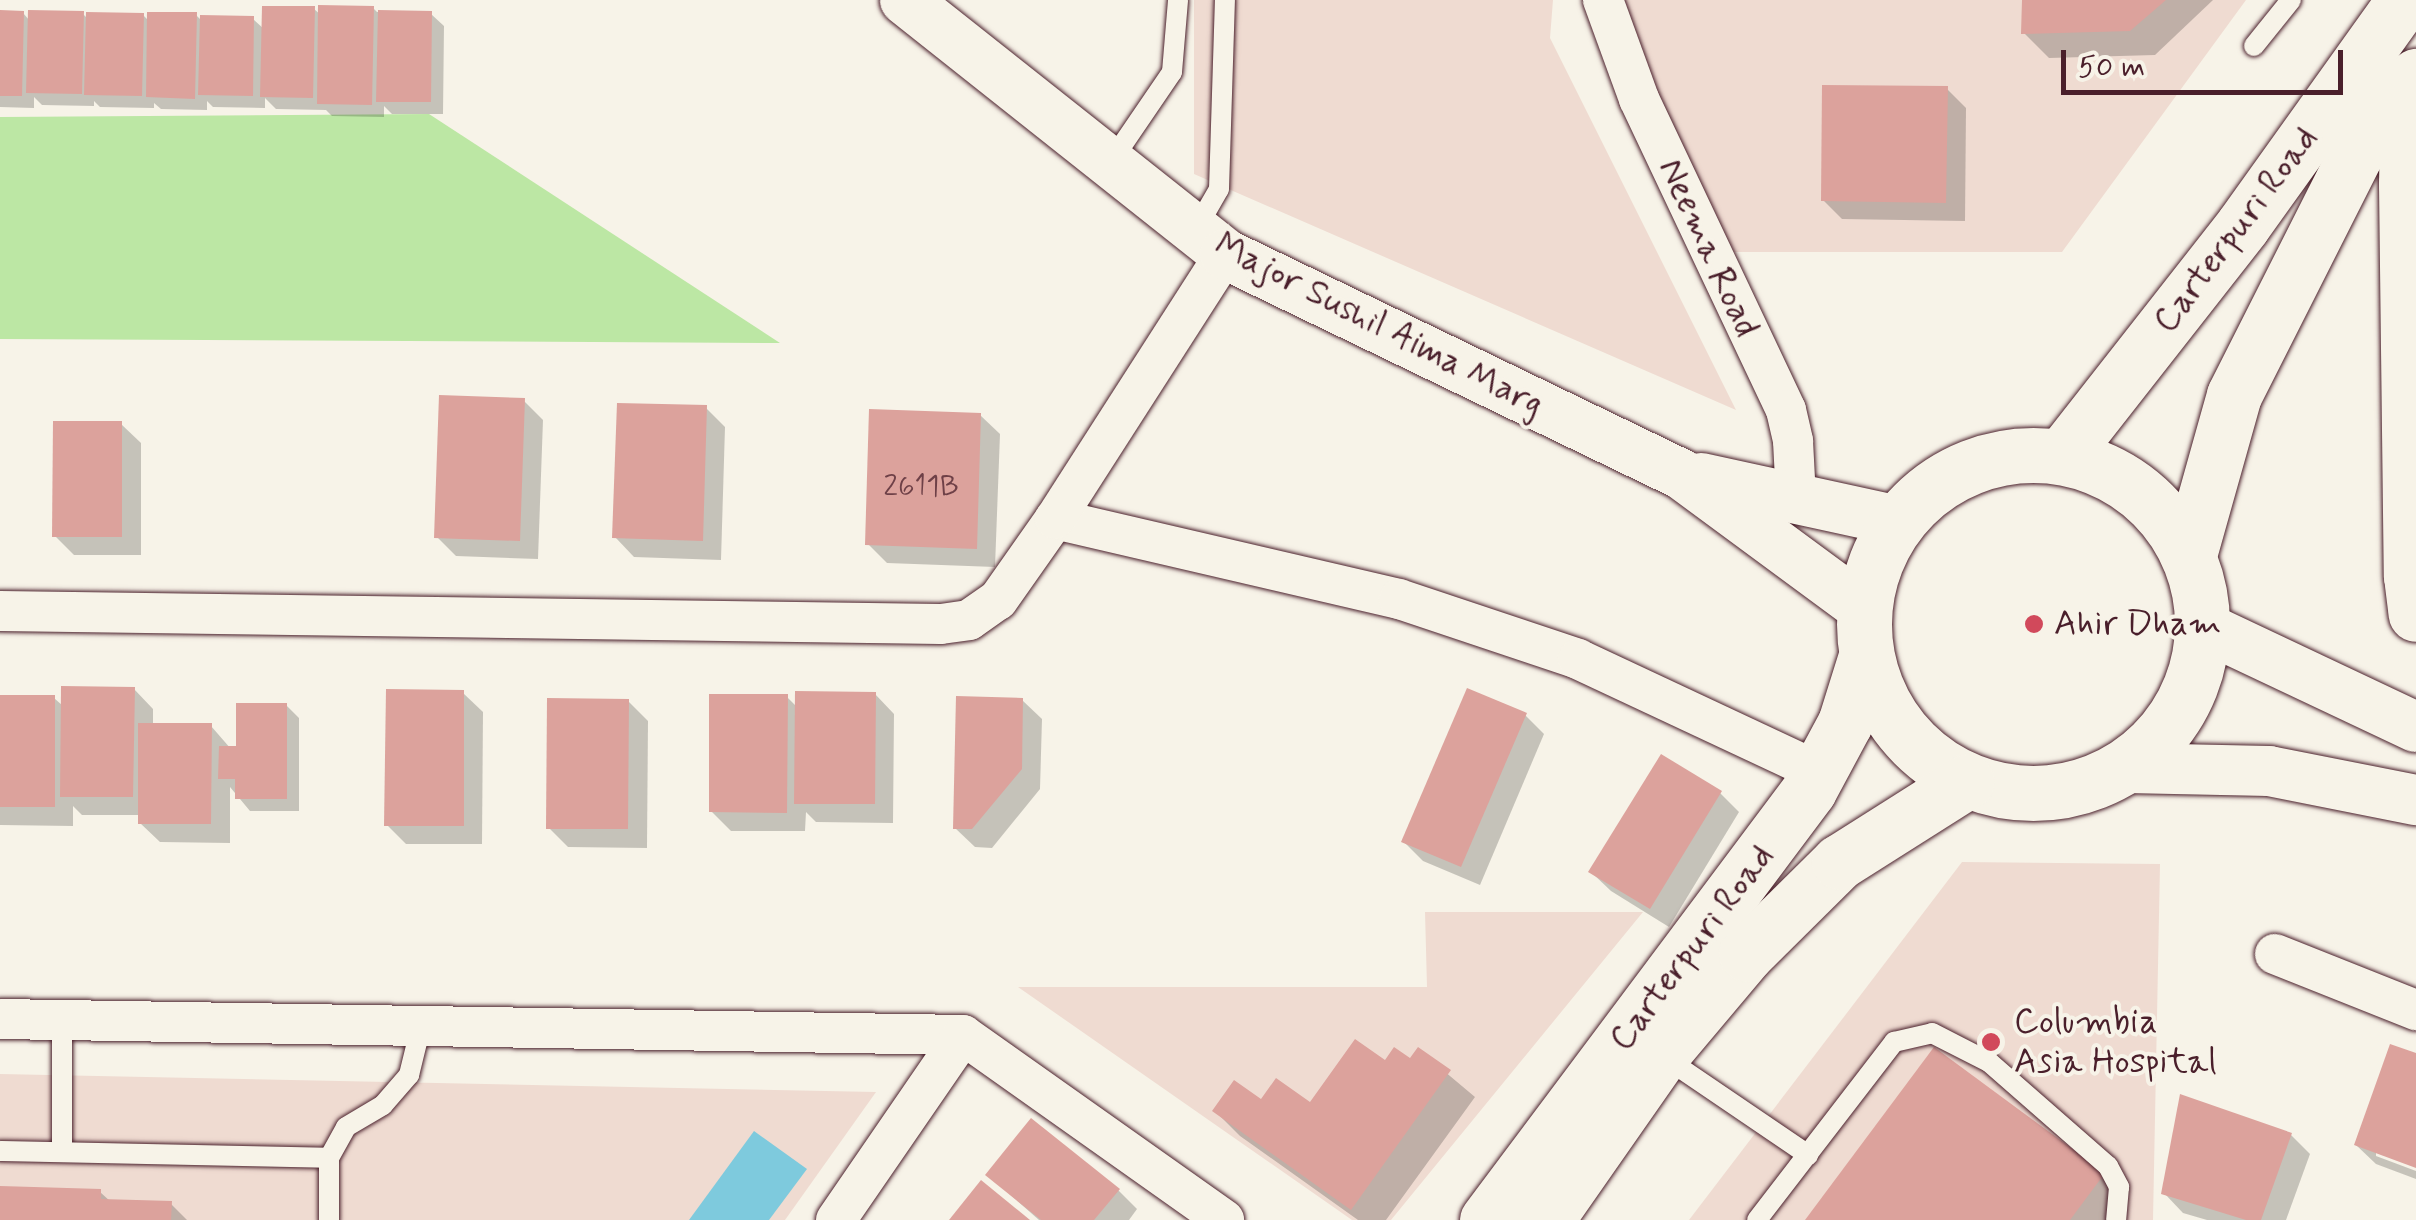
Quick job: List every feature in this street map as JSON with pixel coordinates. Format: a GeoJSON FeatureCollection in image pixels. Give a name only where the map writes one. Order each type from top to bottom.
{"type":"FeatureCollection","features":[{"type":"Feature","properties":{"kind":"main road","name":"Carterpuri Road"},"geometry":{"type":"LineString","coordinates":[[2062,456],[2242,225],[2404,0]]}},
{"type":"Feature","properties":{"kind":"main road","name":"Carterpuri Road"},"geometry":{"type":"LineString","coordinates":[[2189,554],[2234,395],[2355,156],[2416,76]]}},
{"type":"Feature","properties":{"kind":"main road"},"geometry":{"type":"LineString","coordinates":[[2413,120],[2412,576],[2416,614]]}},
{"type":"Feature","properties":{"kind":"main road"},"geometry":{"type":"LineString","coordinates":[[2062,456],[2118,476],[2172,524],[2198,578],[2203,646],[2181,710],[2127,768],[2072,790],[2005,792],[1940,768],[1886,711],[1864,634],[1872,566],[1899,521],[1932,485],[1990,458],[2062,456]]}},
{"type":"Feature","properties":{"kind":"main road","name":"Carterpuri Road"},"geometry":{"type":"LineString","coordinates":[[1488,1220],[1819,772],[1846,723],[1864,634]]}},
{"type":"Feature","properties":{"kind":"main road","name":"Carterpuri Road"},"geometry":{"type":"LineString","coordinates":[[1546,1220],[1660,1055],[1746,954],[1839,862],[1967,781]]}},
{"type":"Feature","properties":{"kind":"street","name":"Major Sushil Aima Marg"},"geometry":{"type":"LineString","coordinates":[[904,0],[1210,242],[1681,474],[1899,521]]}},
{"type":"Feature","properties":{"kind":"street","name":"Neema Road"},"geometry":{"type":"LineString","coordinates":[[1603,0],[1639,99],[1786,410],[1793,441],[1796,499]]}},
{"type":"Feature","properties":{"kind":"street"},"geometry":{"type":"LineString","coordinates":[[0,611],[940,624],[969,620],[998,600],[1055,519],[1210,242]]}},
{"type":"Feature","properties":{"kind":"street","name":"Major Sushil Aima Marg"},"geometry":{"type":"LineString","coordinates":[[1681,474],[1864,634]]}},
{"type":"Feature","properties":{"kind":"street"},"geometry":{"type":"LineString","coordinates":[[1055,519],[1398,599],[1578,660],[1819,772]]}},
{"type":"Feature","properties":{"kind":"street"},"geometry":{"type":"LineString","coordinates":[[2204,627],[2416,728]]}},
{"type":"Feature","properties":{"kind":"street"},"geometry":{"type":"LineString","coordinates":[[2127,768],[2269,771],[2416,800]]}},
{"type":"Feature","properties":{"kind":"street"},"geometry":{"type":"LineString","coordinates":[[2275,954],[2416,1010]]}},
{"type":"Feature","properties":{"kind":"street"},"geometry":{"type":"LineString","coordinates":[[0,1020],[963,1036],[1224,1220]]}},
{"type":"Feature","properties":{"kind":"street"},"geometry":{"type":"LineString","coordinates":[[836,1220],[963,1036]]}},
{"type":"Feature","properties":{"kind":"lane"},"geometry":{"type":"LineString","coordinates":[[1110,163],[1172,72],[1178,0]]}},
{"type":"Feature","properties":{"kind":"lane"},"geometry":{"type":"LineString","coordinates":[[1210,242],[1219,189],[1225,0]]}},
{"type":"Feature","properties":{"kind":"lane"},"geometry":{"type":"LineString","coordinates":[[2254,46],[2291,0]]}},
{"type":"Feature","properties":{"kind":"lane"},"geometry":{"type":"LineString","coordinates":[[62,1020],[62,1152]]}},
{"type":"Feature","properties":{"kind":"lane"},"geometry":{"type":"LineString","coordinates":[[329,1220],[329,1158],[346,1127],[383,1105],[409,1076],[422,1026]]}},
{"type":"Feature","properties":{"kind":"lane"},"geometry":{"type":"LineString","coordinates":[[1756,1220],[1894,1042],[1932,1033],[1989,1062],[2108,1166],[2119,1187],[2116,1220]]}},
{"type":"Feature","properties":{"kind":"lane"},"geometry":{"type":"LineString","coordinates":[[1660,1055],[1808,1156]]}},
{"type":"Feature","properties":{"kind":"lane"},"geometry":{"type":"LineString","coordinates":[[0,1151],[329,1158]]}},
{"type":"Feature","properties":{"kind":"shaded area"},"geometry":{"type":"Polygon","coordinates":[[[1194,0],[1553,0],[1550,38],[1736,410],[1194,174],[1194,0]]]}},
{"type":"Feature","properties":{"kind":"shaded area"},"geometry":{"type":"Polygon","coordinates":[[[1599,0],[2246,0],[2062,252],[1709,252],[1599,0]]]}},
{"type":"Feature","properties":{"kind":"shaded area","name":"Columbia Asia Hospital"},"geometry":{"type":"Polygon","coordinates":[[[1962,862],[2160,864],[2153,1220],[1689,1220],[1962,862]]]}},
{"type":"Feature","properties":{"kind":"shaded area"},"geometry":{"type":"Polygon","coordinates":[[[1425,912],[1643,912],[1391,1220],[1352,1220],[1018,987],[1427,987],[1425,912]]]}},
{"type":"Feature","properties":{"kind":"shaded area"},"geometry":{"type":"Polygon","coordinates":[[[0,1074],[876,1092],[785,1220],[0,1220],[0,1074]]]}},
{"type":"Feature","properties":{"kind":"green space"},"geometry":{"type":"Polygon","coordinates":[[[429,114],[780,343],[0,339],[0,117],[429,114]]]}},
{"type":"Feature","properties":{"kind":"water"},"geometry":{"type":"Polygon","coordinates":[[[754,1131],[807,1169],[769,1220],[689,1220],[754,1131]]]}},
{"type":"Feature","properties":{"kind":"building"},"geometry":{"type":"Polygon","coordinates":[[[2022,0],[2166,0],[2130,31],[2021,34],[2022,0]]]}},
{"type":"Feature","properties":{"kind":"building"},"geometry":{"type":"Polygon","coordinates":[[[318,5],[374,6],[372,105],[317,104],[318,5]]]}},
{"type":"Feature","properties":{"kind":"building"},"geometry":{"type":"Polygon","coordinates":[[[262,6],[315,6],[313,98],[260,97],[262,6]]]}},
{"type":"Feature","properties":{"kind":"building"},"geometry":{"type":"Polygon","coordinates":[[[0,10],[24,11],[22,96],[0,96],[0,10]]]}},
{"type":"Feature","properties":{"kind":"building"},"geometry":{"type":"Polygon","coordinates":[[[28,10],[84,11],[82,94],[26,93],[28,10]]]}},
{"type":"Feature","properties":{"kind":"building"},"geometry":{"type":"Polygon","coordinates":[[[378,10],[432,11],[431,102],[376,102],[378,10]]]}},
{"type":"Feature","properties":{"kind":"building"},"geometry":{"type":"Polygon","coordinates":[[[86,12],[144,13],[142,96],[84,95],[86,12]]]}},
{"type":"Feature","properties":{"kind":"building"},"geometry":{"type":"Polygon","coordinates":[[[147,12],[197,12],[195,99],[146,97],[147,12]]]}},
{"type":"Feature","properties":{"kind":"building"},"geometry":{"type":"Polygon","coordinates":[[[200,15],[254,16],[253,96],[198,95],[200,15]]]}},
{"type":"Feature","properties":{"kind":"building"},"geometry":{"type":"Polygon","coordinates":[[[1822,85],[1948,86],[1946,203],[1821,201],[1822,85]]]}},
{"type":"Feature","properties":{"kind":"building"},"geometry":{"type":"Polygon","coordinates":[[[439,395],[525,398],[520,541],[434,538],[439,395]]]}},
{"type":"Feature","properties":{"kind":"building"},"geometry":{"type":"Polygon","coordinates":[[[617,403],[707,405],[703,541],[612,538],[617,403]]]}},
{"type":"Feature","properties":{"kind":"building"},"geometry":{"type":"Polygon","coordinates":[[[869,409],[981,413],[977,549],[865,545],[869,409]]]}},
{"type":"Feature","properties":{"kind":"building"},"geometry":{"type":"Polygon","coordinates":[[[53,421],[122,421],[122,537],[52,537],[53,421]]]}},
{"type":"Feature","properties":{"kind":"building"},"geometry":{"type":"Polygon","coordinates":[[[61,686],[135,687],[133,797],[60,797],[61,686]]]}},
{"type":"Feature","properties":{"kind":"building"},"geometry":{"type":"Polygon","coordinates":[[[1467,688],[1527,713],[1461,867],[1401,842],[1467,688]]]}},
{"type":"Feature","properties":{"kind":"building"},"geometry":{"type":"Polygon","coordinates":[[[386,689],[464,690],[464,826],[384,826],[386,689]]]}},
{"type":"Feature","properties":{"kind":"building"},"geometry":{"type":"Polygon","coordinates":[[[795,691],[876,692],[875,804],[794,804],[795,691]]]}},
{"type":"Feature","properties":{"kind":"building"},"geometry":{"type":"Polygon","coordinates":[[[709,694],[788,694],[787,813],[709,812],[709,694]]]}},
{"type":"Feature","properties":{"kind":"building"},"geometry":{"type":"Polygon","coordinates":[[[0,695],[55,695],[55,807],[0,807],[0,695]]]}},
{"type":"Feature","properties":{"kind":"building"},"geometry":{"type":"Polygon","coordinates":[[[956,696],[1023,698],[1022,769],[972,829],[953,829],[956,696]]]}},
{"type":"Feature","properties":{"kind":"building"},"geometry":{"type":"Polygon","coordinates":[[[547,698],[629,699],[628,829],[546,829],[547,698]]]}},
{"type":"Feature","properties":{"kind":"building"},"geometry":{"type":"Polygon","coordinates":[[[236,703],[287,703],[287,799],[235,799],[235,779],[218,779],[219,746],[236,746],[236,703]]]}},
{"type":"Feature","properties":{"kind":"building"},"geometry":{"type":"Polygon","coordinates":[[[138,723],[212,723],[211,824],[138,824],[138,723]]]}},
{"type":"Feature","properties":{"kind":"building"},"geometry":{"type":"Polygon","coordinates":[[[1661,754],[1722,791],[1650,909],[1588,872],[1661,754]]]}},
{"type":"Feature","properties":{"kind":"building"},"geometry":{"type":"Polygon","coordinates":[[[1355,1039],[1385,1060],[1394,1047],[1410,1058],[1418,1047],[1451,1070],[1351,1210],[1212,1111],[1234,1080],[1261,1099],[1276,1078],[1310,1102],[1355,1039]]]}},
{"type":"Feature","properties":{"kind":"building"},"geometry":{"type":"Polygon","coordinates":[[[2390,1044],[2416,1053],[2416,1168],[2354,1145],[2390,1044]]]}},
{"type":"Feature","properties":{"kind":"building"},"geometry":{"type":"Polygon","coordinates":[[[1934,1047],[2105,1173],[2070,1220],[1805,1220],[1934,1047]]]}},
{"type":"Feature","properties":{"kind":"building"},"geometry":{"type":"Polygon","coordinates":[[[2180,1094],[2292,1133],[2261,1220],[2246,1220],[2161,1194],[2180,1094]]]}},
{"type":"Feature","properties":{"kind":"building"},"geometry":{"type":"Polygon","coordinates":[[[1031,1118],[1120,1189],[1094,1220],[1041,1220],[985,1175],[1031,1118]]]}},
{"type":"Feature","properties":{"kind":"building"},"geometry":{"type":"Polygon","coordinates":[[[981,1180],[1030,1220],[949,1220],[981,1180]]]}},
{"type":"Feature","properties":{"kind":"building"},"geometry":{"type":"Polygon","coordinates":[[[0,1186],[101,1189],[101,1199],[172,1201],[171,1220],[0,1220],[0,1186]]]}},
{"type":"Feature","properties":{"kind":"place","name":"Ahir Dham"},"geometry":{"type":"Point","coordinates":[2034,624]}},
{"type":"Feature","properties":{"kind":"place","name":"Columbia Asia Hospital"},"geometry":{"type":"Point","coordinates":[1991,1042]}}]}
